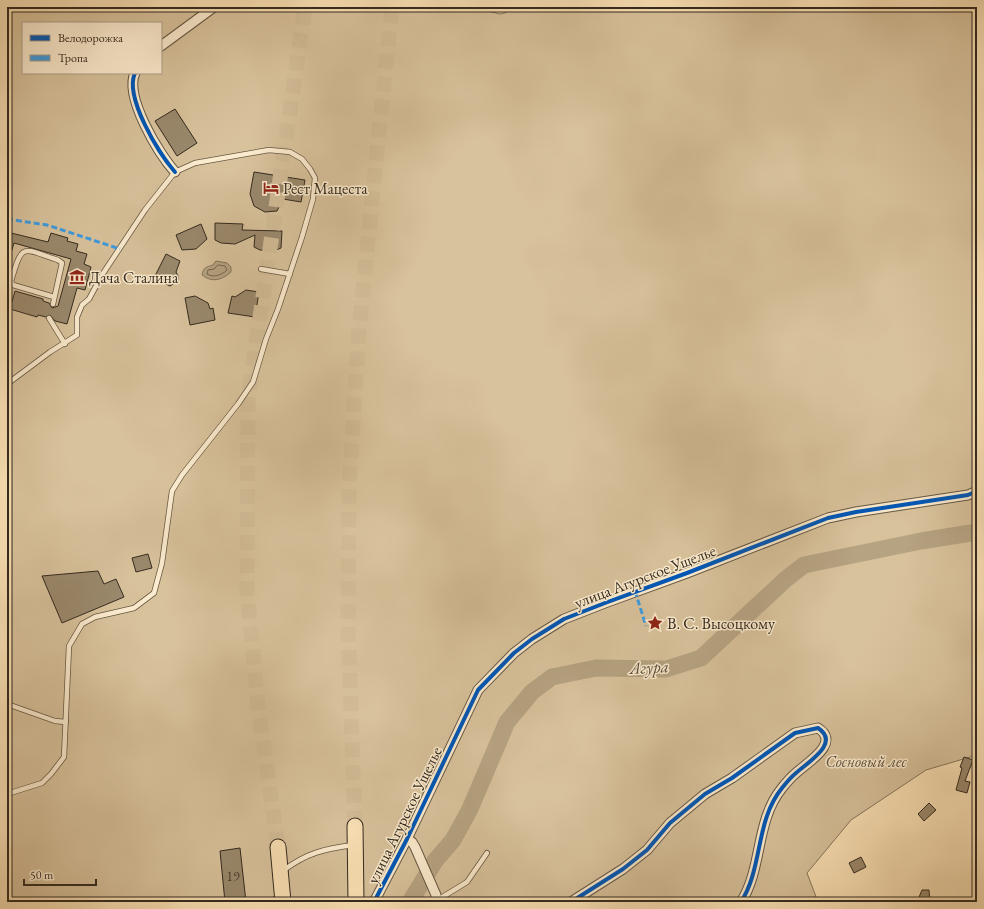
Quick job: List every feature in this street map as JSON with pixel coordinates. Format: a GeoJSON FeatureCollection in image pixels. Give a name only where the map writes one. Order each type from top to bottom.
{"type":"FeatureCollection","features":[{"type":"Feature","properties":{"kind":"highway"},"geometry":{"type":"LineString","coordinates":[[355,826],[354,875],[356,902]]}},
{"type":"Feature","properties":{"kind":"highway"},"geometry":{"type":"LineString","coordinates":[[278,846],[283,900]]}},
{"type":"Feature","properties":{"kind":"street"},"geometry":{"type":"LineString","coordinates":[[162,45],[214,7]]}},
{"type":"Feature","properties":{"kind":"street"},"geometry":{"type":"LineString","coordinates":[[135,74],[132,80],[135,102],[160,152],[175,172]]}},
{"type":"Feature","properties":{"kind":"street","name":"улица Агурское Ущелье"},"geometry":{"type":"LineString","coordinates":[[374,902],[407,839],[478,690],[514,653],[564,619],[828,518],[977,492]]}},
{"type":"Feature","properties":{"kind":"street"},"geometry":{"type":"LineString","coordinates":[[571,902],[623,869],[647,850],[670,823],[705,794],[732,778],[795,733],[818,728],[826,737],[826,744],[816,757],[797,772],[781,788],[772,803],[762,827],[753,872],[741,902]]}},
{"type":"Feature","properties":{"kind":"street"},"geometry":{"type":"LineString","coordinates":[[407,839],[412,842],[436,899]]}},
{"type":"Feature","properties":{"kind":"lane"},"geometry":{"type":"LineString","coordinates":[[7,384],[50,352],[65,344],[77,335],[78,317],[82,306],[89,299],[145,210],[175,172],[201,162],[269,150],[290,152],[302,158],[315,178],[313,199],[290,274],[266,339],[253,382],[238,404],[182,475],[172,491],[162,563],[154,593],[134,608],[95,616],[82,624],[72,639],[69,646],[64,757],[42,783],[7,794]]}},
{"type":"Feature","properties":{"kind":"lane"},"geometry":{"type":"LineString","coordinates":[[53,304],[63,267],[62,263],[58,260],[28,250],[22,252],[19,256],[11,281],[13,285],[54,297]]}},
{"type":"Feature","properties":{"kind":"lane"},"geometry":{"type":"LineString","coordinates":[[261,269],[290,274]]}},
{"type":"Feature","properties":{"kind":"lane"},"geometry":{"type":"LineString","coordinates":[[49,318],[65,344]]}},
{"type":"Feature","properties":{"kind":"lane"},"geometry":{"type":"LineString","coordinates":[[7,704],[55,721],[66,722]]}},
{"type":"Feature","properties":{"kind":"lane"},"geometry":{"type":"LineString","coordinates":[[280,872],[302,857],[330,848],[354,844]]}},
{"type":"Feature","properties":{"kind":"lane"},"geometry":{"type":"LineString","coordinates":[[436,899],[467,882],[487,853]]}},
{"type":"Feature","properties":{"kind":"lane"},"geometry":{"type":"LineString","coordinates":[[267,902],[276,898],[283,900]]}},
{"type":"Feature","properties":{"kind":"green space","name":"Сосновый лес"},"geometry":{"type":"Polygon","coordinates":[[[7,7],[481,7],[484,10],[500,14],[505,13],[512,8],[664,7],[667,9],[684,7],[977,7],[977,755],[926,770],[851,820],[807,873],[818,902],[7,902],[7,7]]]}},
{"type":"Feature","properties":{"kind":"water"},"geometry":{"type":"Polygon","coordinates":[[[216,261],[227,263],[231,267],[231,272],[217,280],[209,279],[202,275],[204,269],[213,265],[216,261]]]}},
{"type":"Feature","properties":{"kind":"building"},"geometry":{"type":"Polygon","coordinates":[[[175,109],[197,143],[177,156],[155,121],[175,109]]]}},
{"type":"Feature","properties":{"kind":"building"},"geometry":{"type":"Polygon","coordinates":[[[254,172],[305,180],[301,202],[283,199],[277,211],[265,212],[254,206],[250,194],[254,172]]]}},
{"type":"Feature","properties":{"kind":"building"},"geometry":{"type":"Polygon","coordinates":[[[215,223],[243,224],[242,230],[282,231],[281,248],[274,251],[260,250],[254,247],[255,235],[235,244],[221,243],[215,240],[215,223]]]}},
{"type":"Feature","properties":{"kind":"building"},"geometry":{"type":"Polygon","coordinates":[[[201,224],[207,239],[196,249],[182,250],[176,235],[201,224]]]}},
{"type":"Feature","properties":{"kind":"building","name":"Дача Сталина"},"geometry":{"type":"Polygon","coordinates":[[[7,232],[48,242],[51,233],[68,238],[67,241],[78,244],[76,251],[87,254],[84,264],[91,267],[85,290],[77,288],[67,324],[55,321],[50,315],[46,317],[38,315],[37,317],[10,309],[15,291],[43,299],[43,301],[49,303],[52,308],[58,306],[71,259],[14,243],[9,260],[7,260],[7,232]]]}},
{"type":"Feature","properties":{"kind":"building"},"geometry":{"type":"Polygon","coordinates":[[[166,254],[180,261],[176,272],[178,281],[170,286],[154,278],[166,254]]]}},
{"type":"Feature","properties":{"kind":"building"},"geometry":{"type":"Polygon","coordinates":[[[246,290],[259,292],[255,317],[228,313],[232,296],[235,297],[246,290]]]}},
{"type":"Feature","properties":{"kind":"building"},"geometry":{"type":"Polygon","coordinates":[[[195,296],[208,303],[210,309],[213,308],[215,320],[190,325],[185,298],[195,296]]]}},
{"type":"Feature","properties":{"kind":"building"},"geometry":{"type":"Polygon","coordinates":[[[148,554],[152,568],[136,572],[132,558],[148,554]]]}},
{"type":"Feature","properties":{"kind":"building"},"geometry":{"type":"Polygon","coordinates":[[[98,571],[104,584],[116,579],[124,597],[62,623],[42,576],[98,571]]]}},
{"type":"Feature","properties":{"kind":"building"},"geometry":{"type":"Polygon","coordinates":[[[964,757],[973,760],[965,781],[970,782],[967,793],[956,790],[962,768],[960,767],[964,757]]]}},
{"type":"Feature","properties":{"kind":"building"},"geometry":{"type":"Polygon","coordinates":[[[929,803],[936,810],[924,821],[918,814],[929,803]]]}},
{"type":"Feature","properties":{"kind":"building"},"geometry":{"type":"Polygon","coordinates":[[[240,848],[246,902],[225,902],[220,851],[240,848]]]}},
{"type":"Feature","properties":{"kind":"building"},"geometry":{"type":"Polygon","coordinates":[[[861,857],[866,867],[854,873],[849,863],[861,857]]]}},
{"type":"Feature","properties":{"kind":"building"},"geometry":{"type":"Polygon","coordinates":[[[922,890],[929,890],[930,902],[917,902],[922,890]]]}},
{"type":"Feature","properties":{"kind":"waterway","name":"Агура"},"geometry":{"type":"LineString","coordinates":[[410,902],[435,861],[453,840],[470,809],[507,722],[532,692],[552,677],[596,668],[666,669],[701,658],[786,579],[804,565],[921,541],[977,532]]}},
{"type":"Feature","properties":{"kind":"tunnel"},"geometry":{"type":"LineString","coordinates":[[278,847],[258,705],[247,591],[248,400],[305,7]]}},
{"type":"Feature","properties":{"kind":"tunnel"},"geometry":{"type":"LineString","coordinates":[[355,826],[348,626],[349,488],[359,328],[392,7]]}},
{"type":"Feature","properties":{"kind":"marked path"},"geometry":{"type":"LineString","coordinates":[[7,219],[47,225],[120,249]]}},
{"type":"Feature","properties":{"kind":"marked path"},"geometry":{"type":"LineString","coordinates":[[635,591],[646,626]]}},
{"type":"Feature","properties":{"kind":"cycle path"},"geometry":{"type":"LineString","coordinates":[[135,74],[133,83],[134,96],[145,125],[160,152],[175,172]]}},
{"type":"Feature","properties":{"kind":"cycle path"},"geometry":{"type":"LineString","coordinates":[[374,902],[407,839],[478,690],[514,653],[532,639],[564,619],[828,518],[856,512],[968,495],[977,491]]}},
{"type":"Feature","properties":{"kind":"cycle path"},"geometry":{"type":"LineString","coordinates":[[571,902],[623,869],[647,850],[670,823],[705,794],[732,778],[795,733],[818,728],[824,734],[826,740],[824,746],[814,758],[789,780],[773,801],[767,815],[753,874],[748,889],[741,902]]}},
{"type":"Feature","properties":{"kind":"place","name":"Рест Мацеста"},"geometry":{"type":"Point","coordinates":[271,188]}},
{"type":"Feature","properties":{"kind":"place","name":"Дача Сталина"},"geometry":{"type":"Point","coordinates":[77,277]}},
{"type":"Feature","properties":{"kind":"place","name":"В. С. Высоцкому"},"geometry":{"type":"Point","coordinates":[655,623]}}]}
